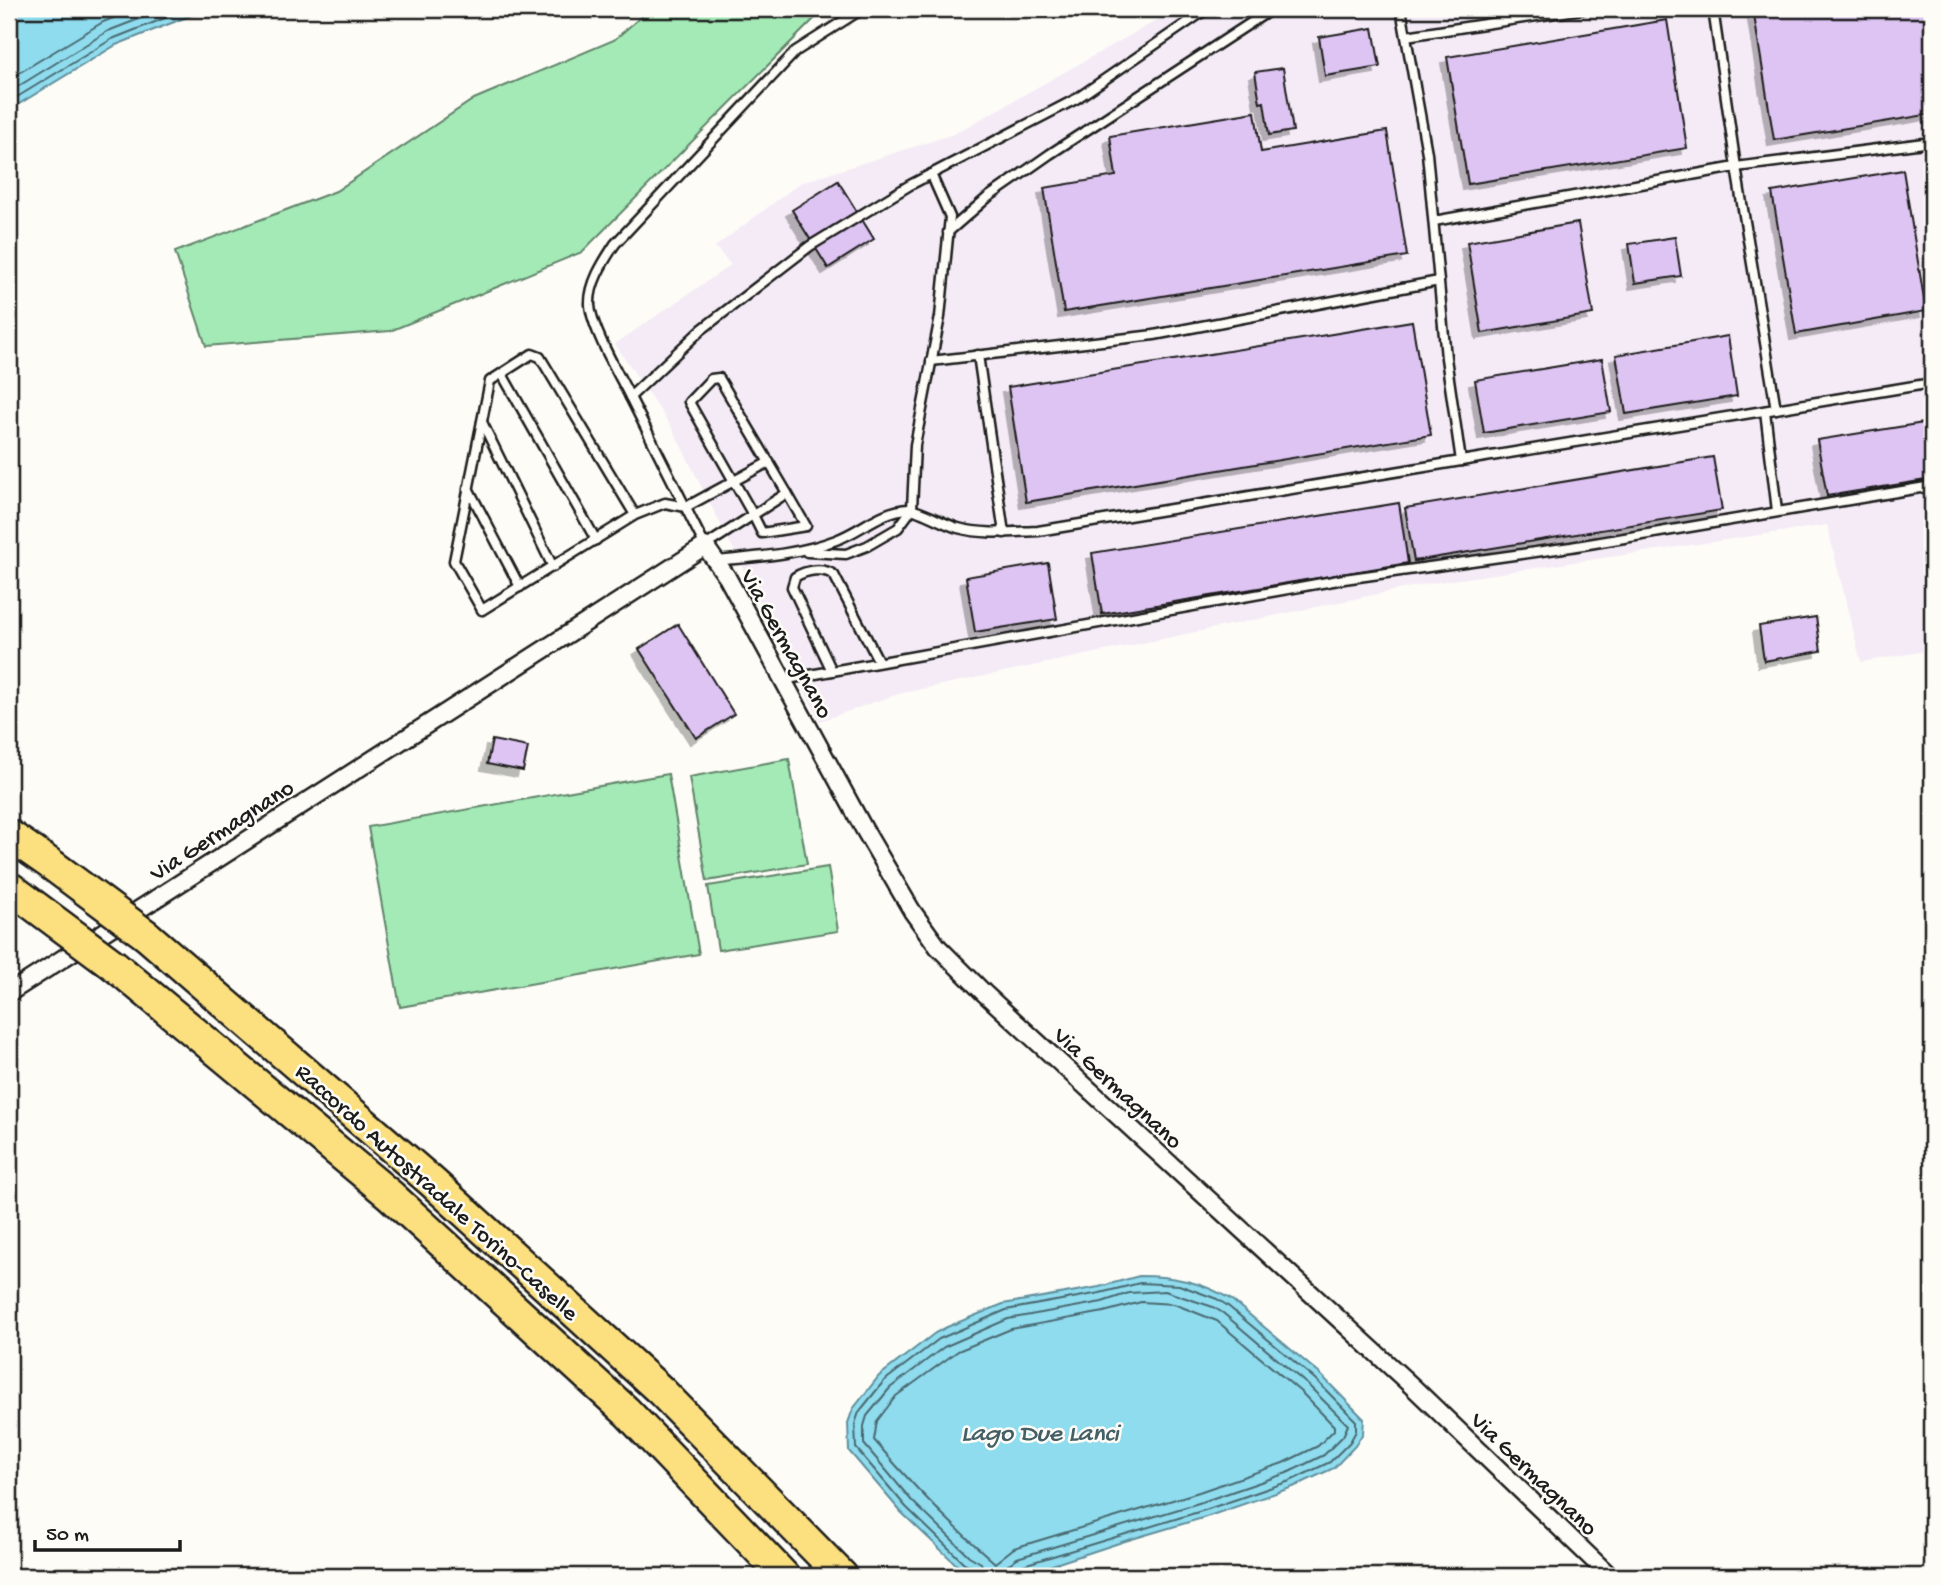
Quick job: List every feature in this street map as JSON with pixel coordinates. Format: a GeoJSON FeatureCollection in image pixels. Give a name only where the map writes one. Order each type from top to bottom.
{"type":"FeatureCollection","features":[{"type":"Feature","properties":{"kind":"highway","name":"Raccordo Autostradale Torino-Caselle"},"geometry":{"type":"LineString","coordinates":[[9,835],[146,935],[432,1182],[660,1391],[842,1576]]}},
{"type":"Feature","properties":{"kind":"highway","name":"Raccordo Autostradale Torino-Caselle"},"geometry":{"type":"LineString","coordinates":[[9,887],[115,966],[410,1213],[627,1412],[784,1576]]}},
{"type":"Feature","properties":{"kind":"street","name":"Via Germagnano"},"geometry":{"type":"LineString","coordinates":[[9,993],[705,546],[727,578],[884,864],[912,911],[939,947],[994,1003],[1414,1388],[1610,1576]]}},
{"type":"Feature","properties":{"kind":"lane","name":"Via Germagnano"},"geometry":{"type":"LineString","coordinates":[[705,546],[601,340],[590,305],[598,271],[615,244],[796,51],[859,11],[868,9]]}},
{"type":"Feature","properties":{"kind":"lane"},"geometry":{"type":"LineString","coordinates":[[630,397],[701,330],[810,246],[931,174],[1076,99],[1207,9]]}},
{"type":"Feature","properties":{"kind":"lane"},"geometry":{"type":"LineString","coordinates":[[948,232],[987,198],[1050,154],[1272,9]]}},
{"type":"Feature","properties":{"kind":"lane"},"geometry":{"type":"LineString","coordinates":[[1401,9],[1427,153],[1446,358],[1461,461]]}},
{"type":"Feature","properties":{"kind":"lane"},"geometry":{"type":"LineString","coordinates":[[1406,36],[1583,9]]}},
{"type":"Feature","properties":{"kind":"lane"},"geometry":{"type":"LineString","coordinates":[[1713,9],[1776,409]]}},
{"type":"Feature","properties":{"kind":"lane"},"geometry":{"type":"LineString","coordinates":[[1434,220],[1736,167],[1930,142],[1932,170]]}},
{"type":"Feature","properties":{"kind":"lane"},"geometry":{"type":"LineString","coordinates":[[800,551],[846,554],[898,528],[912,509],[915,445],[940,317],[950,217],[931,174]]}},
{"type":"Feature","properties":{"kind":"lane"},"geometry":{"type":"LineString","coordinates":[[931,361],[1154,335],[1439,281]]}},
{"type":"Feature","properties":{"kind":"lane"},"geometry":{"type":"LineString","coordinates":[[635,515],[540,356],[532,354],[490,381],[454,561],[482,610],[635,515],[665,503],[686,507],[769,462]]}},
{"type":"Feature","properties":{"kind":"lane"},"geometry":{"type":"LineString","coordinates":[[978,355],[1004,533]]}},
{"type":"Feature","properties":{"kind":"lane"},"geometry":{"type":"LineString","coordinates":[[502,374],[596,541]]}},
{"type":"Feature","properties":{"kind":"lane"},"geometry":{"type":"LineString","coordinates":[[719,378],[769,462],[806,526],[762,533],[689,402],[711,379],[719,378]]}},
{"type":"Feature","properties":{"kind":"lane"},"geometry":{"type":"LineString","coordinates":[[714,562],[800,551],[838,540],[887,513],[912,509],[959,528],[1004,533],[1038,531],[1932,383]]}},
{"type":"Feature","properties":{"kind":"lane"},"geometry":{"type":"LineString","coordinates":[[1765,411],[1777,511]]}},
{"type":"Feature","properties":{"kind":"lane"},"geometry":{"type":"LineString","coordinates":[[482,422],[553,567]]}},
{"type":"Feature","properties":{"kind":"lane"},"geometry":{"type":"LineString","coordinates":[[782,680],[1343,579],[1571,547],[1932,486]]}},
{"type":"Feature","properties":{"kind":"lane"},"geometry":{"type":"LineString","coordinates":[[468,488],[520,587]]}},
{"type":"Feature","properties":{"kind":"lane"},"geometry":{"type":"LineString","coordinates":[[705,546],[788,493]]}},
{"type":"Feature","properties":{"kind":"lane"},"geometry":{"type":"LineString","coordinates":[[832,671],[792,587],[795,577],[800,573],[825,570],[834,575],[879,662]]}},
{"type":"Feature","properties":{"kind":"shaded area"},"geometry":{"type":"Polygon","coordinates":[[[1177,9],[1932,9],[1932,650],[1861,662],[1827,525],[1426,584],[898,694],[820,721],[672,428],[615,344],[731,265],[715,247],[800,183],[954,134],[1177,9]]]}},
{"type":"Feature","properties":{"kind":"green space"},"geometry":{"type":"Polygon","coordinates":[[[650,9],[831,9],[821,12],[582,252],[390,331],[206,346],[175,252],[336,191],[474,99],[614,40],[650,9]]]}},
{"type":"Feature","properties":{"kind":"green space"},"geometry":{"type":"Polygon","coordinates":[[[789,759],[807,864],[707,881],[689,777],[789,759]]]}},
{"type":"Feature","properties":{"kind":"green space"},"geometry":{"type":"Polygon","coordinates":[[[668,774],[699,954],[400,1007],[368,827],[668,774]]]}},
{"type":"Feature","properties":{"kind":"green space"},"geometry":{"type":"Polygon","coordinates":[[[828,867],[838,931],[718,950],[708,886],[828,867]]]}},
{"type":"Feature","properties":{"kind":"water"},"geometry":{"type":"Polygon","coordinates":[[[9,9],[207,9],[116,45],[9,110],[9,9]]]}},
{"type":"Feature","properties":{"kind":"water","name":"Lago Due Lanci"},"geometry":{"type":"Polygon","coordinates":[[[1139,1276],[1187,1281],[1232,1300],[1320,1374],[1364,1419],[1363,1433],[1355,1446],[1334,1468],[1293,1487],[1206,1517],[1034,1571],[1003,1576],[977,1576],[961,1569],[901,1512],[849,1451],[848,1423],[853,1409],[879,1376],[935,1333],[947,1327],[1003,1304],[1099,1287],[1139,1276]]]}},
{"type":"Feature","properties":{"kind":"building"},"geometry":{"type":"Polygon","coordinates":[[[1753,9],[1932,9],[1932,114],[1774,140],[1753,9]]]}},
{"type":"Feature","properties":{"kind":"building"},"geometry":{"type":"Polygon","coordinates":[[[1667,20],[1687,148],[1468,184],[1447,57],[1667,20]]]}},
{"type":"Feature","properties":{"kind":"building"},"geometry":{"type":"Polygon","coordinates":[[[1373,28],[1380,67],[1325,76],[1319,37],[1373,28]]]}},
{"type":"Feature","properties":{"kind":"building"},"geometry":{"type":"Polygon","coordinates":[[[1283,68],[1293,131],[1269,135],[1264,102],[1260,103],[1255,72],[1283,68]]]}},
{"type":"Feature","properties":{"kind":"building"},"geometry":{"type":"Polygon","coordinates":[[[1255,112],[1261,152],[1387,131],[1407,256],[1064,312],[1044,188],[1116,176],[1110,136],[1255,112]]]}},
{"type":"Feature","properties":{"kind":"building"},"geometry":{"type":"Polygon","coordinates":[[[1903,170],[1926,311],[1796,334],[1772,192],[1903,170]]]}},
{"type":"Feature","properties":{"kind":"building"},"geometry":{"type":"Polygon","coordinates":[[[838,181],[874,239],[828,268],[792,210],[838,181]]]}},
{"type":"Feature","properties":{"kind":"building"},"geometry":{"type":"Polygon","coordinates":[[[1578,223],[1593,314],[1482,333],[1467,242],[1578,223]]]}},
{"type":"Feature","properties":{"kind":"building"},"geometry":{"type":"Polygon","coordinates":[[[1675,237],[1681,276],[1635,283],[1629,244],[1675,237]]]}},
{"type":"Feature","properties":{"kind":"building"},"geometry":{"type":"Polygon","coordinates":[[[1412,321],[1431,435],[1026,502],[1008,387],[1412,321]]]}},
{"type":"Feature","properties":{"kind":"building"},"geometry":{"type":"Polygon","coordinates":[[[1728,336],[1737,396],[1626,414],[1616,355],[1728,336]]]}},
{"type":"Feature","properties":{"kind":"building"},"geometry":{"type":"Polygon","coordinates":[[[1602,359],[1611,412],[1484,433],[1475,380],[1602,359]]]}},
{"type":"Feature","properties":{"kind":"building"},"geometry":{"type":"Polygon","coordinates":[[[1930,422],[1932,479],[1827,496],[1817,440],[1930,422]]]}},
{"type":"Feature","properties":{"kind":"building"},"geometry":{"type":"Polygon","coordinates":[[[1713,457],[1722,510],[1414,561],[1405,508],[1713,457]]]}},
{"type":"Feature","properties":{"kind":"building"},"geometry":{"type":"Polygon","coordinates":[[[1399,503],[1408,563],[1102,614],[1092,553],[1399,503]]]}},
{"type":"Feature","properties":{"kind":"building"},"geometry":{"type":"Polygon","coordinates":[[[1048,563],[1057,619],[975,632],[966,577],[1048,563]]]}},
{"type":"Feature","properties":{"kind":"building"},"geometry":{"type":"Polygon","coordinates":[[[1816,617],[1821,651],[1764,661],[1759,626],[1816,617]]]}},
{"type":"Feature","properties":{"kind":"building"},"geometry":{"type":"Polygon","coordinates":[[[678,624],[734,714],[696,738],[639,649],[678,624]]]}},
{"type":"Feature","properties":{"kind":"building"},"geometry":{"type":"Polygon","coordinates":[[[492,740],[528,747],[523,771],[487,764],[492,740]]]}}]}
